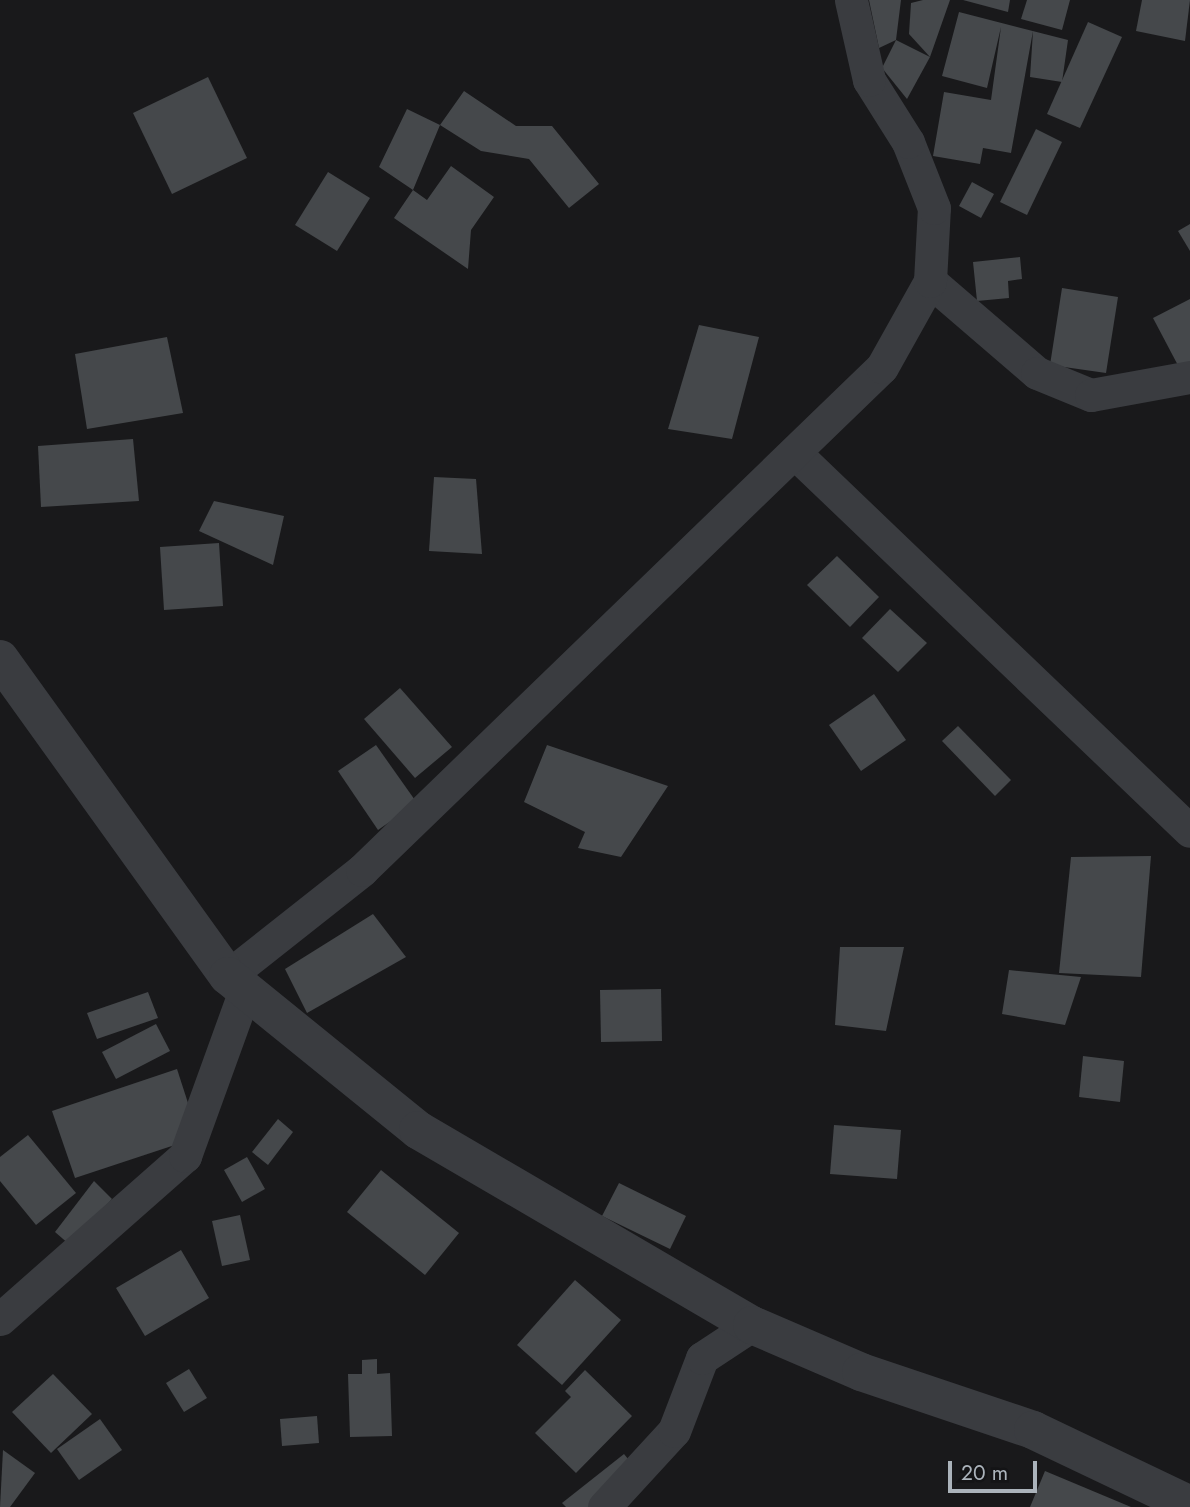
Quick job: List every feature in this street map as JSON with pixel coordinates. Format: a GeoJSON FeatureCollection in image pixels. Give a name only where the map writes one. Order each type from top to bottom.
{"type":"FeatureCollection","features":[{"type":"Feature","properties":{"kind":"street"},"geometry":{"type":"LineString","coordinates":[[0,1319],[185,1156],[236,983],[362,870],[796,454],[882,367],[930,281],[934,208],[908,142],[869,80],[851,0]]}},
{"type":"Feature","properties":{"kind":"street"},"geometry":{"type":"LineString","coordinates":[[930,281],[1037,373],[1091,395],[1190,377]]}},
{"type":"Feature","properties":{"kind":"street"},"geometry":{"type":"LineString","coordinates":[[796,454],[1190,831]]}},
{"type":"Feature","properties":{"kind":"street"},"geometry":{"type":"LineString","coordinates":[[0,659],[236,983],[418,1130],[752,1325],[861,1372],[1033,1430],[1190,1504]]}},
{"type":"Feature","properties":{"kind":"street"},"geometry":{"type":"LineString","coordinates":[[604,1507],[674,1431],[702,1358],[752,1325]]}},
{"type":"Feature","properties":{"kind":"building"},"geometry":{"type":"Polygon","coordinates":[[[869,0],[901,0],[896,40],[879,48],[869,0]]]}},
{"type":"Feature","properties":{"kind":"building"},"geometry":{"type":"Polygon","coordinates":[[[950,0],[930,57],[909,34],[911,3],[950,0]]]}},
{"type":"Feature","properties":{"kind":"building"},"geometry":{"type":"Polygon","coordinates":[[[963,0],[1010,0],[1008,12],[963,0]]]}},
{"type":"Feature","properties":{"kind":"building"},"geometry":{"type":"Polygon","coordinates":[[[1027,0],[1070,0],[1062,30],[1021,19],[1027,0]]]}},
{"type":"Feature","properties":{"kind":"building"},"geometry":{"type":"Polygon","coordinates":[[[1142,0],[1190,0],[1185,41],[1136,31],[1142,0]]]}},
{"type":"Feature","properties":{"kind":"building"},"geometry":{"type":"Polygon","coordinates":[[[959,12],[1033,31],[1011,153],[983,148],[980,164],[933,156],[944,92],[991,100],[1001,27],[987,88],[942,76],[959,12]]]}},
{"type":"Feature","properties":{"kind":"building"},"geometry":{"type":"Polygon","coordinates":[[[1088,22],[1122,37],[1080,128],[1047,114],[1088,22]]]}},
{"type":"Feature","properties":{"kind":"building"},"geometry":{"type":"Polygon","coordinates":[[[1033,31],[1068,40],[1062,82],[1030,77],[1033,31]]]}},
{"type":"Feature","properties":{"kind":"building"},"geometry":{"type":"Polygon","coordinates":[[[896,40],[930,57],[907,99],[882,68],[896,40]]]}},
{"type":"Feature","properties":{"kind":"building"},"geometry":{"type":"Polygon","coordinates":[[[208,77],[247,158],[172,194],[133,113],[208,77]]]}},
{"type":"Feature","properties":{"kind":"building"},"geometry":{"type":"Polygon","coordinates":[[[464,91],[516,126],[552,126],[599,184],[569,208],[529,159],[481,151],[440,125],[464,91]]]}},
{"type":"Feature","properties":{"kind":"building"},"geometry":{"type":"Polygon","coordinates":[[[407,109],[440,125],[413,190],[379,167],[407,109]]]}},
{"type":"Feature","properties":{"kind":"building"},"geometry":{"type":"Polygon","coordinates":[[[1036,129],[1062,142],[1027,215],[1000,202],[1036,129]]]}},
{"type":"Feature","properties":{"kind":"building"},"geometry":{"type":"Polygon","coordinates":[[[451,166],[494,197],[471,230],[468,269],[394,218],[413,190],[427,200],[451,166]]]}},
{"type":"Feature","properties":{"kind":"building"},"geometry":{"type":"Polygon","coordinates":[[[328,172],[370,198],[337,251],[295,225],[328,172]]]}},
{"type":"Feature","properties":{"kind":"building"},"geometry":{"type":"Polygon","coordinates":[[[972,182],[994,194],[981,218],[959,206],[972,182]]]}},
{"type":"Feature","properties":{"kind":"building"},"geometry":{"type":"Polygon","coordinates":[[[1190,224],[1190,251],[1178,231],[1190,224]]]}},
{"type":"Feature","properties":{"kind":"building"},"geometry":{"type":"Polygon","coordinates":[[[1020,257],[1022,279],[1008,281],[1009,298],[977,301],[973,262],[1020,257]]]}},
{"type":"Feature","properties":{"kind":"building"},"geometry":{"type":"Polygon","coordinates":[[[1062,288],[1118,297],[1106,373],[1050,365],[1062,288]]]}},
{"type":"Feature","properties":{"kind":"building"},"geometry":{"type":"Polygon","coordinates":[[[1190,299],[1190,368],[1182,373],[1153,318],[1190,299]]]}},
{"type":"Feature","properties":{"kind":"building"},"geometry":{"type":"Polygon","coordinates":[[[699,325],[759,337],[732,439],[668,429],[699,325]]]}},
{"type":"Feature","properties":{"kind":"building"},"geometry":{"type":"Polygon","coordinates":[[[167,337],[183,413],[87,429],[75,354],[167,337]]]}},
{"type":"Feature","properties":{"kind":"building"},"geometry":{"type":"Polygon","coordinates":[[[133,439],[139,501],[41,507],[38,446],[133,439]]]}},
{"type":"Feature","properties":{"kind":"building"},"geometry":{"type":"Polygon","coordinates":[[[434,477],[476,479],[482,554],[429,551],[434,477]]]}},
{"type":"Feature","properties":{"kind":"building"},"geometry":{"type":"Polygon","coordinates":[[[214,501],[284,516],[273,565],[199,531],[214,501]]]}},
{"type":"Feature","properties":{"kind":"building"},"geometry":{"type":"Polygon","coordinates":[[[219,543],[223,606],[164,610],[160,547],[219,543]]]}},
{"type":"Feature","properties":{"kind":"building"},"geometry":{"type":"Polygon","coordinates":[[[837,556],[879,597],[850,627],[807,585],[837,556]]]}},
{"type":"Feature","properties":{"kind":"building"},"geometry":{"type":"Polygon","coordinates":[[[890,609],[927,643],[898,672],[862,638],[890,609]]]}},
{"type":"Feature","properties":{"kind":"building"},"geometry":{"type":"Polygon","coordinates":[[[400,688],[452,747],[415,778],[364,719],[400,688]]]}},
{"type":"Feature","properties":{"kind":"building"},"geometry":{"type":"Polygon","coordinates":[[[874,694],[906,740],[861,771],[829,725],[874,694]]]}},
{"type":"Feature","properties":{"kind":"building"},"geometry":{"type":"Polygon","coordinates":[[[958,726],[1011,780],[995,796],[942,741],[958,726]]]}},
{"type":"Feature","properties":{"kind":"building"},"geometry":{"type":"Polygon","coordinates":[[[376,745],[417,803],[378,830],[338,771],[376,745]]]}},
{"type":"Feature","properties":{"kind":"building"},"geometry":{"type":"Polygon","coordinates":[[[547,745],[668,786],[621,857],[578,848],[585,832],[524,802],[547,745]]]}},
{"type":"Feature","properties":{"kind":"building"},"geometry":{"type":"Polygon","coordinates":[[[1151,856],[1141,977],[1059,973],[1071,857],[1151,856]]]}},
{"type":"Feature","properties":{"kind":"building"},"geometry":{"type":"Polygon","coordinates":[[[373,914],[406,957],[307,1013],[285,969],[373,914]]]}},
{"type":"Feature","properties":{"kind":"building"},"geometry":{"type":"Polygon","coordinates":[[[840,947],[904,947],[886,1031],[835,1025],[840,947]]]}},
{"type":"Feature","properties":{"kind":"building"},"geometry":{"type":"Polygon","coordinates":[[[1009,970],[1081,977],[1065,1025],[1002,1014],[1009,970]]]}},
{"type":"Feature","properties":{"kind":"building"},"geometry":{"type":"Polygon","coordinates":[[[661,989],[662,1041],[601,1042],[600,990],[661,989]]]}},
{"type":"Feature","properties":{"kind":"building"},"geometry":{"type":"Polygon","coordinates":[[[148,992],[158,1018],[97,1039],[87,1013],[148,992]]]}},
{"type":"Feature","properties":{"kind":"building"},"geometry":{"type":"Polygon","coordinates":[[[156,1024],[170,1051],[116,1079],[102,1052],[156,1024]]]}},
{"type":"Feature","properties":{"kind":"building"},"geometry":{"type":"Polygon","coordinates":[[[1083,1056],[1124,1061],[1120,1102],[1079,1097],[1083,1056]]]}},
{"type":"Feature","properties":{"kind":"building"},"geometry":{"type":"Polygon","coordinates":[[[177,1069],[199,1137],[75,1178],[52,1111],[177,1069]]]}},
{"type":"Feature","properties":{"kind":"building"},"geometry":{"type":"Polygon","coordinates":[[[278,1119],[293,1132],[268,1165],[252,1152],[278,1119]]]}},
{"type":"Feature","properties":{"kind":"building"},"geometry":{"type":"Polygon","coordinates":[[[834,1125],[901,1130],[897,1179],[830,1174],[834,1125]]]}},
{"type":"Feature","properties":{"kind":"building"},"geometry":{"type":"Polygon","coordinates":[[[28,1135],[76,1193],[36,1225],[0,1181],[0,1157],[28,1135]]]}},
{"type":"Feature","properties":{"kind":"building"},"geometry":{"type":"Polygon","coordinates":[[[247,1157],[265,1189],[242,1202],[224,1170],[247,1157]]]}},
{"type":"Feature","properties":{"kind":"building"},"geometry":{"type":"Polygon","coordinates":[[[381,1170],[459,1233],[425,1275],[347,1212],[381,1170]]]}},
{"type":"Feature","properties":{"kind":"building"},"geometry":{"type":"Polygon","coordinates":[[[94,1181],[112,1199],[70,1245],[55,1232],[94,1181]]]}},
{"type":"Feature","properties":{"kind":"building"},"geometry":{"type":"Polygon","coordinates":[[[619,1183],[686,1216],[670,1249],[602,1216],[619,1183]]]}},
{"type":"Feature","properties":{"kind":"building"},"geometry":{"type":"Polygon","coordinates":[[[240,1215],[250,1260],[222,1266],[212,1221],[240,1215]]]}},
{"type":"Feature","properties":{"kind":"building"},"geometry":{"type":"Polygon","coordinates":[[[181,1250],[209,1298],[145,1336],[116,1288],[181,1250]]]}},
{"type":"Feature","properties":{"kind":"building"},"geometry":{"type":"Polygon","coordinates":[[[575,1280],[621,1320],[562,1385],[517,1345],[575,1280]]]}},
{"type":"Feature","properties":{"kind":"building"},"geometry":{"type":"Polygon","coordinates":[[[377,1359],[377,1374],[390,1373],[392,1436],[350,1437],[348,1374],[362,1374],[362,1360],[377,1359]]]}},
{"type":"Feature","properties":{"kind":"building"},"geometry":{"type":"Polygon","coordinates":[[[189,1369],[207,1398],[184,1412],[166,1383],[189,1369]]]}},
{"type":"Feature","properties":{"kind":"building"},"geometry":{"type":"Polygon","coordinates":[[[585,1370],[632,1416],[576,1473],[535,1433],[571,1397],[565,1391],[585,1370]]]}},
{"type":"Feature","properties":{"kind":"building"},"geometry":{"type":"Polygon","coordinates":[[[53,1374],[92,1414],[51,1453],[12,1412],[53,1374]]]}},
{"type":"Feature","properties":{"kind":"building"},"geometry":{"type":"Polygon","coordinates":[[[317,1416],[319,1443],[282,1446],[280,1419],[317,1416]]]}},
{"type":"Feature","properties":{"kind":"building"},"geometry":{"type":"Polygon","coordinates":[[[100,1419],[122,1450],[79,1480],[57,1449],[100,1419]]]}},
{"type":"Feature","properties":{"kind":"building"},"geometry":{"type":"Polygon","coordinates":[[[3,1450],[35,1473],[10,1507],[0,1507],[3,1450]]]}},
{"type":"Feature","properties":{"kind":"building"},"geometry":{"type":"Polygon","coordinates":[[[624,1454],[637,1470],[590,1507],[566,1507],[562,1503],[624,1454]]]}},
{"type":"Feature","properties":{"kind":"building"},"geometry":{"type":"Polygon","coordinates":[[[1045,1471],[1131,1507],[1030,1507],[1045,1471]]]}}]}
